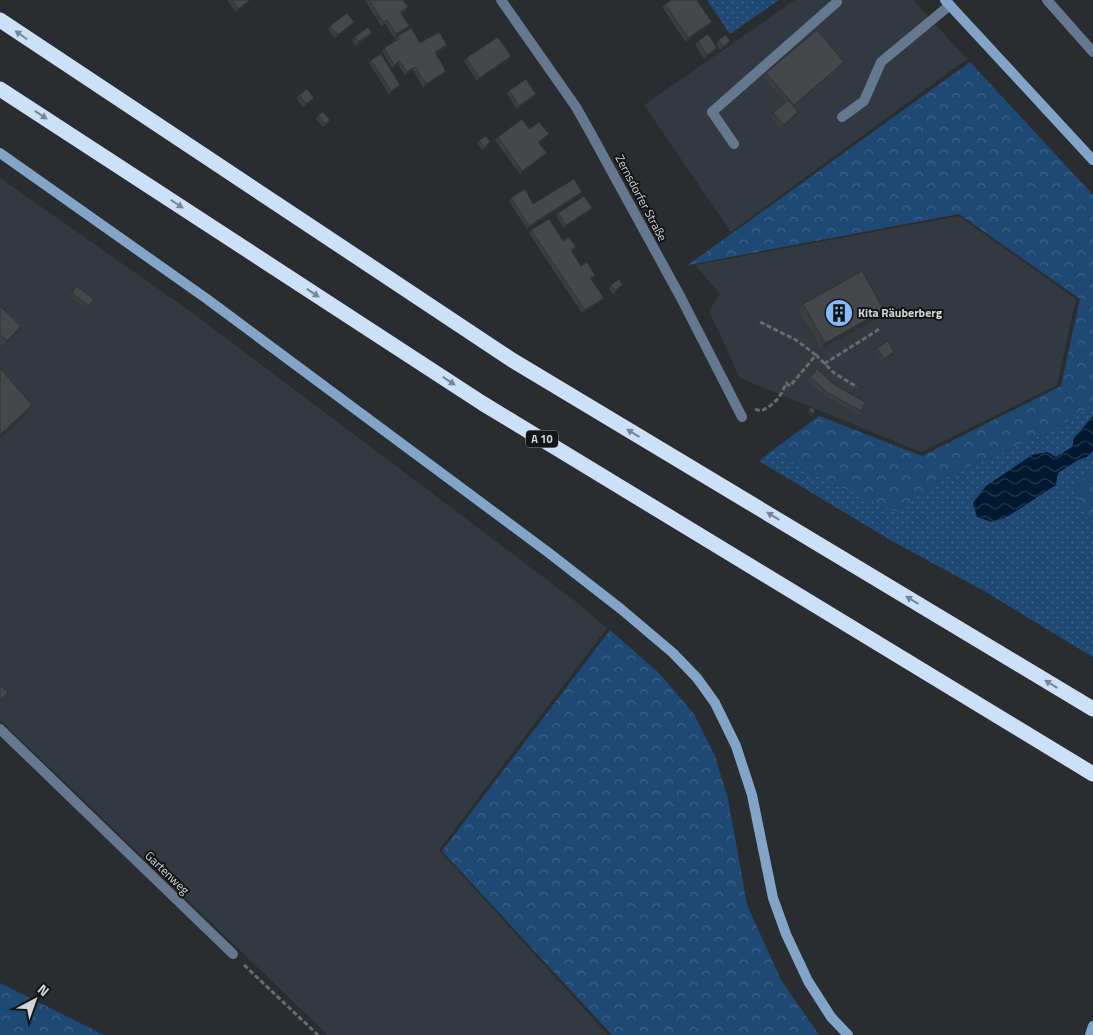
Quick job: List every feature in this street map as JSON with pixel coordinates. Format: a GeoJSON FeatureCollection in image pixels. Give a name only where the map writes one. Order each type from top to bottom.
{"type":"FeatureCollection","features":[{"type":"Feature","properties":{"kind":"highway"},"geometry":{"type":"LineString","coordinates":[[0,20],[512,360],[1093,709]]}},
{"type":"Feature","properties":{"kind":"highway","name":"A 10"},"geometry":{"type":"LineString","coordinates":[[0,89],[482,403],[1093,774]]}},
{"type":"Feature","properties":{"kind":"main road"},"geometry":{"type":"LineString","coordinates":[[947,3],[1093,160]]}},
{"type":"Feature","properties":{"kind":"main road"},"geometry":{"type":"LineString","coordinates":[[0,153],[207,299],[549,553],[621,609],[673,653],[698,678],[714,703],[736,746],[752,795],[773,898],[786,934],[808,981],[831,1017],[848,1035]]}},
{"type":"Feature","properties":{"kind":"main road"},"geometry":{"type":"LineString","coordinates":[[1090,1035],[1093,1026]]}},
{"type":"Feature","properties":{"kind":"street","name":"Zernsdorfer Straße"},"geometry":{"type":"LineString","coordinates":[[501,0],[576,107],[680,296],[742,417]]}},
{"type":"Feature","properties":{"kind":"street"},"geometry":{"type":"LineString","coordinates":[[734,144],[712,112],[837,2],[836,0]]}},
{"type":"Feature","properties":{"kind":"street"},"geometry":{"type":"LineString","coordinates":[[1047,0],[1093,52]]}},
{"type":"Feature","properties":{"kind":"street"},"geometry":{"type":"LineString","coordinates":[[842,117],[864,101],[881,62],[947,3]]}},
{"type":"Feature","properties":{"kind":"street","name":"Gartenweg"},"geometry":{"type":"LineString","coordinates":[[0,729],[232,954]]}},
{"type":"Feature","properties":{"kind":"path"},"geometry":{"type":"LineString","coordinates":[[760,322],[796,340],[816,355],[834,374],[857,387]]}},
{"type":"Feature","properties":{"kind":"path"},"geometry":{"type":"LineString","coordinates":[[824,364],[881,328]]}},
{"type":"Feature","properties":{"kind":"path"},"geometry":{"type":"LineString","coordinates":[[734,402],[761,411],[771,406],[782,394],[786,383],[790,386],[816,355]]}},
{"type":"Feature","properties":{"kind":"path"},"geometry":{"type":"LineString","coordinates":[[232,954],[318,1035]]}},
{"type":"Feature","properties":{"kind":"shaded area"},"geometry":{"type":"Polygon","coordinates":[[[795,0],[913,0],[967,59],[731,232],[644,105],[795,0]]]}},
{"type":"Feature","properties":{"kind":"shaded area"},"geometry":{"type":"Polygon","coordinates":[[[0,178],[194,314],[575,601],[607,628],[439,850],[608,1035],[328,1035],[0,720],[0,178]]]}},
{"type":"Feature","properties":{"kind":"shaded area"},"geometry":{"type":"Polygon","coordinates":[[[959,216],[1076,299],[1057,385],[921,452],[740,378],[709,311],[720,294],[695,265],[959,216]]]}},
{"type":"Feature","properties":{"kind":"green space"},"geometry":{"type":"Polygon","coordinates":[[[707,0],[779,0],[730,34],[707,0]]]}},
{"type":"Feature","properties":{"kind":"green space"},"geometry":{"type":"Polygon","coordinates":[[[970,62],[1093,195],[1093,404],[1057,428],[938,481],[897,512],[810,473],[773,450],[819,416],[922,456],[1061,386],[1080,299],[959,214],[688,265],[970,62]]]}},
{"type":"Feature","properties":{"kind":"green space"},"geometry":{"type":"Polygon","coordinates":[[[1093,403],[1093,472],[1074,488],[1093,529],[1093,657],[984,591],[892,541],[759,461],[773,450],[810,473],[897,511],[938,481],[1057,428],[1093,403]]]}},
{"type":"Feature","properties":{"kind":"green space"},"geometry":{"type":"Polygon","coordinates":[[[1093,472],[1093,529],[1074,488],[1093,472]]]}},
{"type":"Feature","properties":{"kind":"green space"},"geometry":{"type":"Polygon","coordinates":[[[610,630],[659,673],[694,714],[715,756],[728,799],[747,905],[781,980],[819,1035],[612,1035],[442,851],[610,630]]]}},
{"type":"Feature","properties":{"kind":"green space"},"geometry":{"type":"Polygon","coordinates":[[[0,983],[104,1035],[0,1035],[0,983]]]}},
{"type":"Feature","properties":{"kind":"water"},"geometry":{"type":"Polygon","coordinates":[[[1093,416],[1093,451],[1087,457],[1078,460],[1058,473],[1056,485],[1007,517],[992,522],[977,517],[973,503],[986,486],[1032,455],[1047,452],[1056,457],[1072,447],[1074,438],[1093,416]]]}},
{"type":"Feature","properties":{"kind":"building"},"geometry":{"type":"Polygon","coordinates":[[[232,0],[250,0],[238,9],[232,0]]]}},
{"type":"Feature","properties":{"kind":"building"},"geometry":{"type":"Polygon","coordinates":[[[369,0],[403,0],[408,7],[400,12],[409,26],[396,34],[387,20],[383,22],[369,0]]]}},
{"type":"Feature","properties":{"kind":"building"},"geometry":{"type":"Polygon","coordinates":[[[671,0],[697,0],[712,22],[688,38],[665,4],[671,0]]]}},
{"type":"Feature","properties":{"kind":"building"},"geometry":{"type":"Polygon","coordinates":[[[347,13],[354,22],[338,35],[330,26],[347,13]]]}},
{"type":"Feature","properties":{"kind":"building"},"geometry":{"type":"Polygon","coordinates":[[[368,27],[372,33],[358,42],[355,37],[368,27]]]}},
{"type":"Feature","properties":{"kind":"building"},"geometry":{"type":"Polygon","coordinates":[[[411,28],[420,43],[439,32],[447,45],[435,52],[446,71],[426,84],[415,67],[407,72],[400,61],[394,65],[384,48],[399,39],[398,36],[411,28]]]}},
{"type":"Feature","properties":{"kind":"building"},"geometry":{"type":"Polygon","coordinates":[[[817,30],[844,62],[794,105],[766,73],[817,30]]]}},
{"type":"Feature","properties":{"kind":"building"},"geometry":{"type":"Polygon","coordinates":[[[708,34],[717,48],[707,55],[698,41],[708,34]]]}},
{"type":"Feature","properties":{"kind":"building"},"geometry":{"type":"Polygon","coordinates":[[[726,35],[730,41],[723,47],[718,40],[726,35]]]}},
{"type":"Feature","properties":{"kind":"building"},"geometry":{"type":"Polygon","coordinates":[[[498,37],[511,56],[479,78],[466,58],[498,37]]]}},
{"type":"Feature","properties":{"kind":"building"},"geometry":{"type":"Polygon","coordinates":[[[381,54],[400,85],[391,91],[371,60],[381,54]]]}},
{"type":"Feature","properties":{"kind":"building"},"geometry":{"type":"Polygon","coordinates":[[[526,79],[536,94],[519,106],[509,91],[526,79]]]}},
{"type":"Feature","properties":{"kind":"building"},"geometry":{"type":"Polygon","coordinates":[[[307,89],[314,98],[306,104],[299,95],[307,89]]]}},
{"type":"Feature","properties":{"kind":"building"},"geometry":{"type":"Polygon","coordinates":[[[788,100],[798,112],[784,125],[773,113],[788,100]]]}},
{"type":"Feature","properties":{"kind":"building"},"geometry":{"type":"Polygon","coordinates":[[[323,112],[330,120],[325,124],[318,115],[323,112]]]}},
{"type":"Feature","properties":{"kind":"building"},"geometry":{"type":"Polygon","coordinates":[[[522,119],[529,129],[539,122],[549,134],[538,142],[547,153],[522,171],[498,137],[522,119]]]}},
{"type":"Feature","properties":{"kind":"building"},"geometry":{"type":"Polygon","coordinates":[[[486,136],[490,142],[484,147],[479,140],[486,136]]]}},
{"type":"Feature","properties":{"kind":"building"},"geometry":{"type":"Polygon","coordinates":[[[574,179],[582,192],[529,226],[511,198],[525,189],[533,204],[574,179]]]}},
{"type":"Feature","properties":{"kind":"building"},"geometry":{"type":"Polygon","coordinates":[[[584,196],[592,208],[566,225],[558,213],[584,196]]]}},
{"type":"Feature","properties":{"kind":"building"},"geometry":{"type":"Polygon","coordinates":[[[549,219],[563,241],[569,237],[576,247],[571,250],[581,266],[587,262],[595,275],[590,278],[604,298],[585,310],[531,230],[549,219]]]}},
{"type":"Feature","properties":{"kind":"building","name":"Kita Räuberberg"},"geometry":{"type":"Polygon","coordinates":[[[862,271],[884,310],[825,343],[803,304],[862,271]]]}},
{"type":"Feature","properties":{"kind":"building"},"geometry":{"type":"Polygon","coordinates":[[[619,279],[623,285],[615,290],[611,285],[619,279]]]}},
{"type":"Feature","properties":{"kind":"building"},"geometry":{"type":"Polygon","coordinates":[[[76,286],[94,299],[89,306],[72,293],[76,286]]]}},
{"type":"Feature","properties":{"kind":"building"},"geometry":{"type":"Polygon","coordinates":[[[0,306],[21,326],[7,341],[0,335],[0,306]]]}},
{"type":"Feature","properties":{"kind":"building"},"geometry":{"type":"Polygon","coordinates":[[[888,341],[894,352],[884,359],[877,348],[888,341]]]}},
{"type":"Feature","properties":{"kind":"building"},"geometry":{"type":"Polygon","coordinates":[[[0,368],[32,405],[0,435],[0,368]]]}},
{"type":"Feature","properties":{"kind":"building"},"geometry":{"type":"Polygon","coordinates":[[[817,369],[835,385],[865,402],[861,411],[828,393],[810,377],[817,369]]]}},
{"type":"Feature","properties":{"kind":"building"},"geometry":{"type":"Polygon","coordinates":[[[810,407],[815,409],[814,414],[808,411],[810,407]]]}},
{"type":"Feature","properties":{"kind":"building"},"geometry":{"type":"Polygon","coordinates":[[[0,685],[8,693],[0,700],[0,685]]]}},
{"type":"Feature","properties":{"kind":"place","name":"Kita Räuberberg"},"geometry":{"type":"Point","coordinates":[839,313]}}]}
